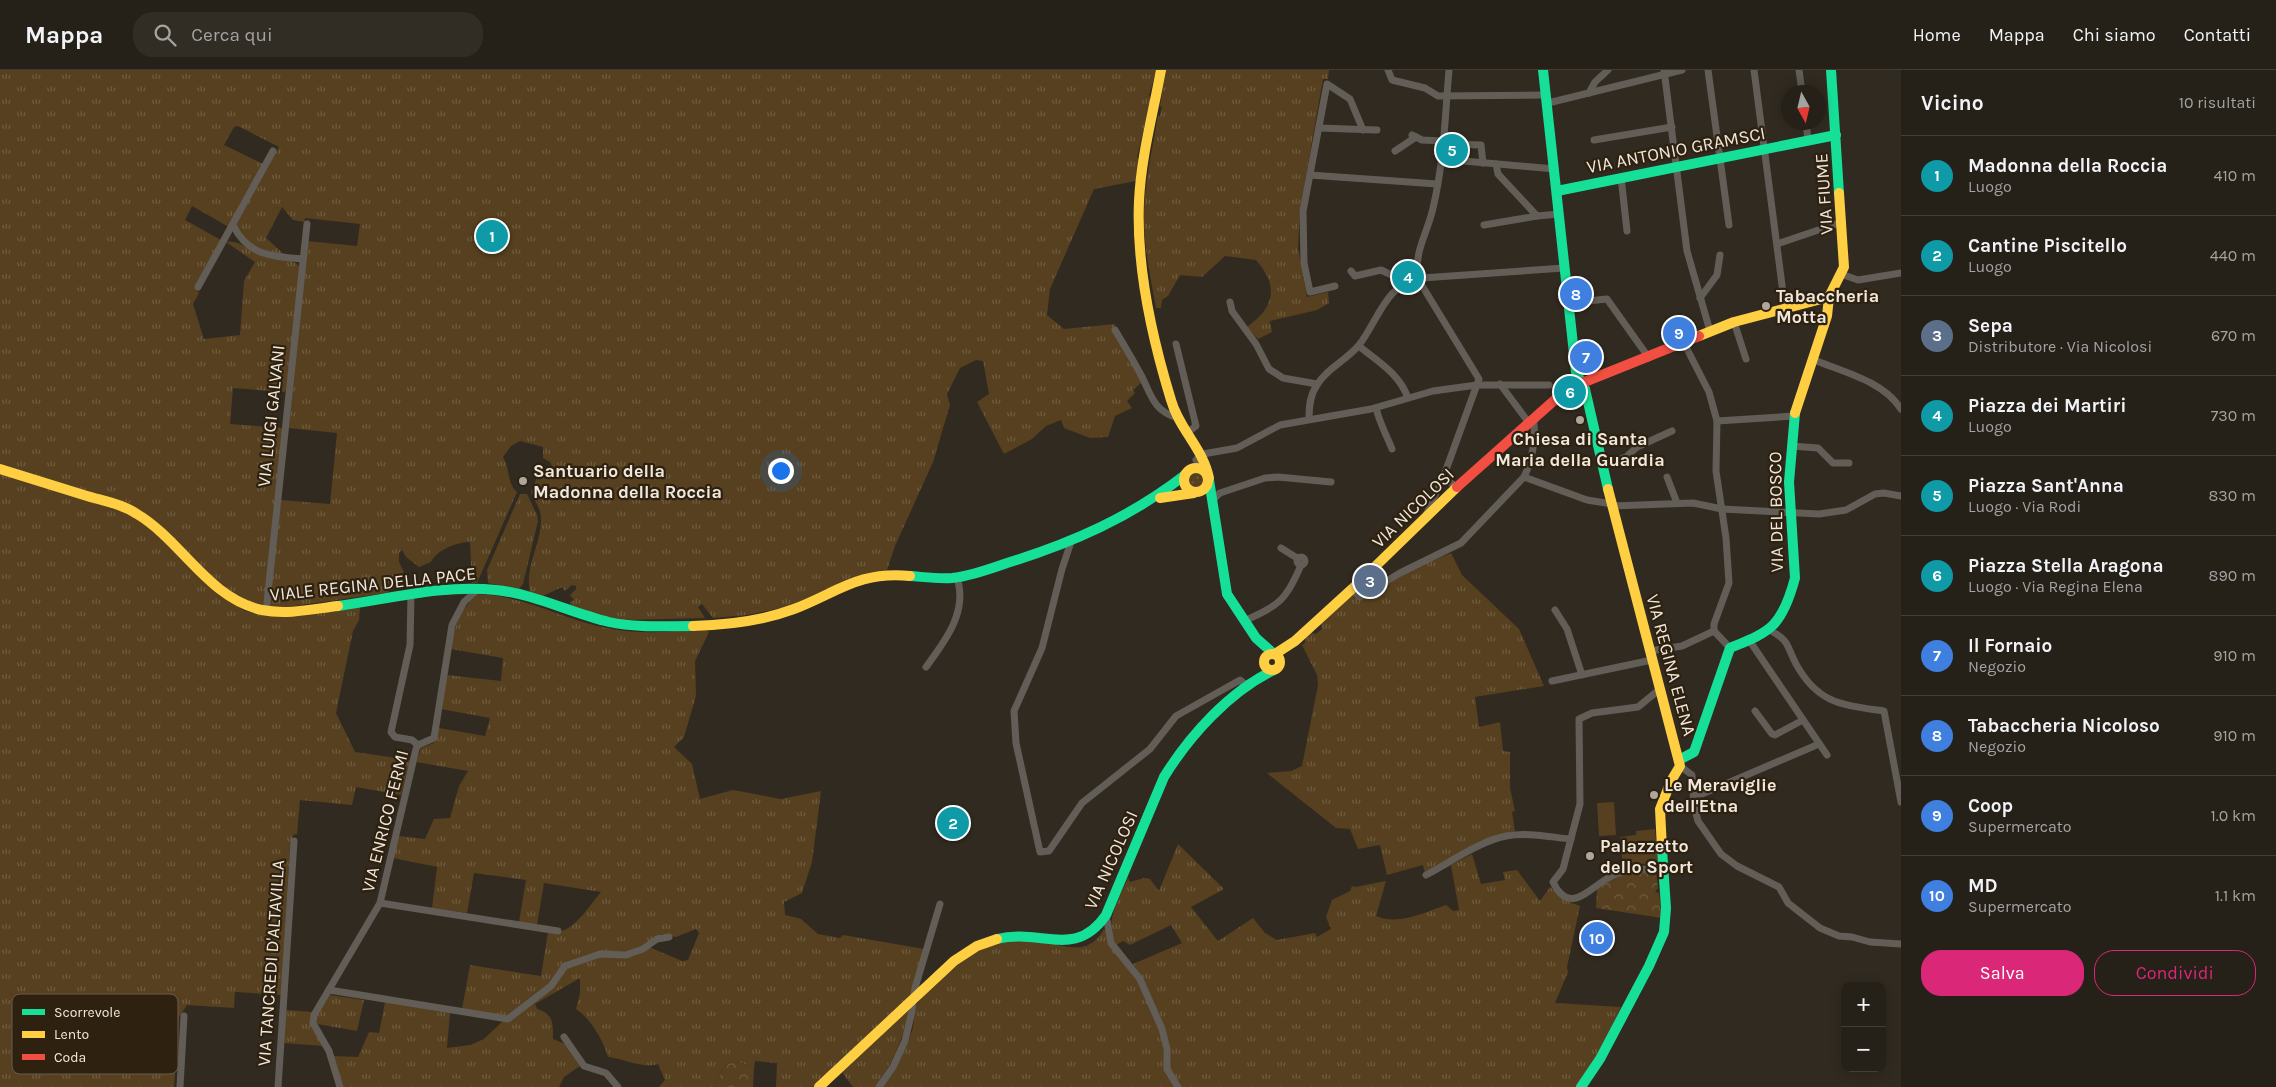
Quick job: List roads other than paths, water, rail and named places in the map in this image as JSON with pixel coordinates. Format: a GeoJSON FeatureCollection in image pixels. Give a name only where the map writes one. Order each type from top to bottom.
{"type":"FeatureCollection","features":[{"type":"Feature","properties":{"kind":"street"},"geometry":{"type":"LineString","coordinates":[[1162,70],[1140,186],[1139,219],[1149,300],[1170,395],[1178,418],[1199,457],[1206,461],[1226,588],[1230,600],[1256,638],[1276,660]]}},
{"type":"Feature","properties":{"kind":"street"},"geometry":{"type":"LineString","coordinates":[[1388,70],[1390,76],[1396,82],[1425,88],[1438,96],[1547,99],[1589,93],[1664,72],[1682,70]]}},
{"type":"Feature","properties":{"kind":"street"},"geometry":{"type":"LineString","coordinates":[[1309,418],[1309,404],[1317,384],[1359,346],[1393,293],[1400,278],[1416,262],[1433,209],[1441,159],[1449,70]]}},
{"type":"Feature","properties":{"kind":"street"},"geometry":{"type":"LineString","coordinates":[[1543,70],[1576,372],[1567,389]]}},
{"type":"Feature","properties":{"kind":"street"},"geometry":{"type":"LineString","coordinates":[[1589,93],[1595,82],[1608,70]]}},
{"type":"Feature","properties":{"kind":"street"},"geometry":{"type":"LineString","coordinates":[[1708,70],[1729,225]]}},
{"type":"Feature","properties":{"kind":"street"},"geometry":{"type":"LineString","coordinates":[[1754,70],[1785,308]]}},
{"type":"Feature","properties":{"kind":"street"},"geometry":{"type":"LineString","coordinates":[[1799,70],[1801,85]]}},
{"type":"Feature","properties":{"kind":"street","name":"VIA FIUME"},"geometry":{"type":"LineString","coordinates":[[1831,70],[1844,255]]}},
{"type":"Feature","properties":{"kind":"street"},"geometry":{"type":"LineString","coordinates":[[1664,72],[1687,251],[1710,331]]}},
{"type":"Feature","properties":{"kind":"street"},"geometry":{"type":"LineString","coordinates":[[1336,286],[1310,292],[1303,248],[1303,211],[1327,84],[1350,98],[1364,130]]}},
{"type":"Feature","properties":{"kind":"street"},"geometry":{"type":"LineString","coordinates":[[1594,140],[1672,127]]}},
{"type":"Feature","properties":{"kind":"street"},"geometry":{"type":"LineString","coordinates":[[1319,128],[1377,130]]}},
{"type":"Feature","properties":{"kind":"street"},"geometry":{"type":"LineString","coordinates":[[1807,130],[1808,140]]}},
{"type":"Feature","properties":{"kind":"street","name":"VIA ANTONIO GRAMSCI"},"geometry":{"type":"LineString","coordinates":[[1556,189],[1836,135]]}},
{"type":"Feature","properties":{"kind":"street"},"geometry":{"type":"LineString","coordinates":[[1395,151],[1414,136],[1422,140],[1442,143],[1482,145],[1483,163]]}},
{"type":"Feature","properties":{"kind":"street"},"geometry":{"type":"LineString","coordinates":[[198,287],[273,151]]}},
{"type":"Feature","properties":{"kind":"street"},"geometry":{"type":"LineString","coordinates":[[1441,159],[1555,169]]}},
{"type":"Feature","properties":{"kind":"street"},"geometry":{"type":"LineString","coordinates":[[1496,164],[1498,174],[1537,216]]}},
{"type":"Feature","properties":{"kind":"street"},"geometry":{"type":"LineString","coordinates":[[1310,175],[1437,184]]}},
{"type":"Feature","properties":{"kind":"street"},"geometry":{"type":"LineString","coordinates":[[1620,177],[1627,231]]}},
{"type":"Feature","properties":{"kind":"street"},"geometry":{"type":"LineString","coordinates":[[1484,225],[1559,214]]}},
{"type":"Feature","properties":{"kind":"street"},"geometry":{"type":"LineString","coordinates":[[1777,244],[1842,222]]}},
{"type":"Feature","properties":{"kind":"street","name":"VIA LUIGI GALVANI"},"geometry":{"type":"LineString","coordinates":[[266,612],[307,224]]}},
{"type":"Feature","properties":{"kind":"street"},"geometry":{"type":"LineString","coordinates":[[233,225],[241,241]]}},
{"type":"Feature","properties":{"kind":"street"},"geometry":{"type":"LineString","coordinates":[[225,239],[241,241],[268,255],[303,259]]}},
{"type":"Feature","properties":{"kind":"street"},"geometry":{"type":"LineString","coordinates":[[1700,298],[1717,275],[1720,255]]}},
{"type":"Feature","properties":{"kind":"street","name":"VIA DEL BOSCO"},"geometry":{"type":"LineString","coordinates":[[1730,648],[1768,629],[1776,620],[1790,593],[1795,578],[1789,482],[1794,416],[1827,316],[1829,297],[1841,274],[1844,255]]}},
{"type":"Feature","properties":{"kind":"street"},"geometry":{"type":"LineString","coordinates":[[1416,262],[1420,280],[1479,379],[1443,478],[1424,519]]}},
{"type":"Feature","properties":{"kind":"street"},"geometry":{"type":"LineString","coordinates":[[1393,293],[1402,284],[1420,280],[1564,268]]}},
{"type":"Feature","properties":{"kind":"street"},"geometry":{"type":"LineString","coordinates":[[1351,271],[1355,276],[1384,270],[1400,278]]}},
{"type":"Feature","properties":{"kind":"street"},"geometry":{"type":"LineString","coordinates":[[1841,274],[1858,280],[1901,273]]}},
{"type":"Feature","properties":{"kind":"street"},"geometry":{"type":"LineString","coordinates":[[1567,389],[1649,358],[1734,322],[1829,297]]}},
{"type":"Feature","properties":{"kind":"street"},"geometry":{"type":"LineString","coordinates":[[1568,303],[1607,299],[1649,358]]}},
{"type":"Feature","properties":{"kind":"street"},"geometry":{"type":"LineString","coordinates":[[1230,302],[1232,311],[1256,344],[1265,363],[1273,373],[1317,384]]}},
{"type":"Feature","properties":{"kind":"street"},"geometry":{"type":"LineString","coordinates":[[1734,322],[1746,359]]}},
{"type":"Feature","properties":{"kind":"street"},"geometry":{"type":"LineString","coordinates":[[1115,330],[1142,377],[1147,392],[1154,403],[1178,418]]}},
{"type":"Feature","properties":{"kind":"street"},"geometry":{"type":"LineString","coordinates":[[1581,1087],[1601,1056],[1660,942],[1666,921],[1660,809],[1680,763],[1694,752],[1730,648],[1714,631],[1714,624],[1729,582],[1716,470],[1717,421],[1709,392],[1684,343]]}},
{"type":"Feature","properties":{"kind":"street"},"geometry":{"type":"LineString","coordinates":[[1176,344],[1196,426],[1188,434]]}},
{"type":"Feature","properties":{"kind":"street"},"geometry":{"type":"LineString","coordinates":[[1359,346],[1388,368],[1402,386],[1408,398]]}},
{"type":"Feature","properties":{"kind":"street"},"geometry":{"type":"LineString","coordinates":[[1814,360],[1882,389],[1894,398],[1901,409]]}},
{"type":"Feature","properties":{"kind":"street","name":"VIA REGINA ELENA"},"geometry":{"type":"LineString","coordinates":[[1576,372],[1586,383],[1587,395],[1612,505],[1680,763]]}},
{"type":"Feature","properties":{"kind":"street"},"geometry":{"type":"LineString","coordinates":[[1152,500],[1187,472],[1199,457],[1237,448],[1273,428],[1309,418],[1376,408],[1408,398],[1477,384],[1550,385]]}},
{"type":"Feature","properties":{"kind":"street"},"geometry":{"type":"LineString","coordinates":[[1352,589],[1360,597],[1406,570],[1461,543],[1524,477],[1528,469],[1535,428],[1500,384]]}},
{"type":"Feature","properties":{"kind":"street","name":"VIA NICOLOSI"},"geometry":{"type":"LineString","coordinates":[[1276,660],[1457,487],[1567,389]]}},
{"type":"Feature","properties":{"kind":"street"},"geometry":{"type":"LineString","coordinates":[[1376,408],[1381,428],[1392,449]]}},
{"type":"Feature","properties":{"kind":"street"},"geometry":{"type":"LineString","coordinates":[[1717,421],[1794,416]]}},
{"type":"Feature","properties":{"kind":"street"},"geometry":{"type":"LineString","coordinates":[[1602,464],[1626,457],[1637,447],[1672,431]]}},
{"type":"Feature","properties":{"kind":"street"},"geometry":{"type":"LineString","coordinates":[[1791,446],[1818,448],[1833,463],[1849,463]]}},
{"type":"Feature","properties":{"kind":"street"},"geometry":{"type":"LineString","coordinates":[[1187,472],[1199,468],[1204,470],[1209,480],[1221,489],[1230,489]]}},
{"type":"Feature","properties":{"kind":"street","name":"VIALE REGINA DELLA PACE"},"geometry":{"type":"LineString","coordinates":[[0,469],[137,514],[164,534],[229,596],[242,604],[266,612],[299,611],[445,590],[478,589],[522,595],[606,622],[648,626],[714,624],[768,617],[794,610],[847,584],[876,576],[957,578],[1071,542],[1112,524],[1152,500]]}},
{"type":"Feature","properties":{"kind":"street"},"geometry":{"type":"LineString","coordinates":[[1187,472],[1184,484],[1196,493],[1206,497],[1212,505]]}},
{"type":"Feature","properties":{"kind":"street"},"geometry":{"type":"LineString","coordinates":[[1212,505],[1215,496],[1230,489],[1265,478],[1278,477],[1331,482]]}},
{"type":"Feature","properties":{"kind":"street"},"geometry":{"type":"LineString","coordinates":[[1524,477],[1587,500],[1612,505],[1700,504],[1722,509],[1820,514],[1846,510],[1875,494],[1884,493],[1901,496]]}},
{"type":"Feature","properties":{"kind":"street"},"geometry":{"type":"LineString","coordinates":[[1443,478],[1457,487]]}},
{"type":"Feature","properties":{"kind":"street"},"geometry":{"type":"LineString","coordinates":[[1668,478],[1676,503]]}},
{"type":"Feature","properties":{"kind":"street"},"geometry":{"type":"LineString","coordinates":[[1152,500],[1172,494],[1196,493],[1206,488],[1209,480]]}},
{"type":"Feature","properties":{"kind":"street"},"geometry":{"type":"LineString","coordinates":[[1438,490],[1444,500]]}},
{"type":"Feature","properties":{"kind":"street"},"geometry":{"type":"LineString","coordinates":[[1071,542],[1062,569],[1042,648],[1014,711],[1016,743],[1040,852],[1049,850],[1082,804],[1150,749],[1180,712],[1216,695],[1236,681],[1240,680],[1249,684]]}},
{"type":"Feature","properties":{"kind":"street"},"geometry":{"type":"LineString","coordinates":[[1244,621],[1271,609],[1288,592],[1299,561],[1281,548]]}},
{"type":"Feature","properties":{"kind":"street"},"geometry":{"type":"LineString","coordinates":[[926,667],[952,628],[958,611],[961,591],[957,578]]}},
{"type":"Feature","properties":{"kind":"street","name":"VIA ENRICO FERMI"},"geometry":{"type":"LineString","coordinates":[[340,1087],[329,1051],[314,1023],[314,1015],[380,903],[418,745],[434,738],[452,625],[464,602],[478,589]]}},
{"type":"Feature","properties":{"kind":"street"},"geometry":{"type":"LineString","coordinates":[[411,596],[410,645],[392,732],[395,737],[412,740],[418,745]]}},
{"type":"Feature","properties":{"kind":"street"},"geometry":{"type":"LineString","coordinates":[[1555,610],[1567,629],[1582,675]]}},
{"type":"Feature","properties":{"kind":"street"},"geometry":{"type":"LineString","coordinates":[[1768,629],[1789,644],[1796,663],[1813,689],[1839,704],[1884,711],[1901,802]]}},
{"type":"Feature","properties":{"kind":"street"},"geometry":{"type":"LineString","coordinates":[[1552,681],[1582,675],[1651,656],[1682,646],[1714,631]]}},
{"type":"Feature","properties":{"kind":"street"},"geometry":{"type":"LineString","coordinates":[[1256,638],[1267,667],[1276,660]]}},
{"type":"Feature","properties":{"kind":"street"},"geometry":{"type":"LineString","coordinates":[[1749,640],[1827,755]]}},
{"type":"Feature","properties":{"kind":"street"},"geometry":{"type":"LineString","coordinates":[[1249,684],[1276,660]]}},
{"type":"Feature","properties":{"kind":"street"},"geometry":{"type":"LineString","coordinates":[[1249,684],[1264,661]]}},
{"type":"Feature","properties":{"kind":"street","name":"VIA NICOLOSI"},"geometry":{"type":"LineString","coordinates":[[819,1087],[963,955],[984,943],[1018,935],[1058,940],[1078,940],[1091,934],[1106,915],[1170,766],[1191,738],[1249,684]]}},
{"type":"Feature","properties":{"kind":"street"},"geometry":{"type":"LineString","coordinates":[[1660,688],[1638,707],[1592,713],[1579,719],[1580,804],[1563,868],[1553,882],[1564,897],[1575,898],[1582,896],[1614,874],[1663,868]]}},
{"type":"Feature","properties":{"kind":"street"},"geometry":{"type":"LineString","coordinates":[[1755,711],[1772,734],[1775,735],[1803,720]]}},
{"type":"Feature","properties":{"kind":"street"},"geometry":{"type":"LineString","coordinates":[[1694,794],[1702,794],[1819,744]]}},
{"type":"Feature","properties":{"kind":"street"},"geometry":{"type":"LineString","coordinates":[[1680,763],[1692,775],[1694,806],[1698,821],[1721,854],[1737,866],[1779,887],[1788,903],[1801,916],[1820,928],[1839,936],[1870,942],[1901,944]]}},
{"type":"Feature","properties":{"kind":"street"},"geometry":{"type":"LineString","coordinates":[[1426,876],[1488,842],[1505,836],[1528,834],[1571,839]]}},
{"type":"Feature","properties":{"kind":"street","name":"VIA TANCREDI D'ALTAVILLA"},"geometry":{"type":"LineString","coordinates":[[278,1087],[294,841]]}},
{"type":"Feature","properties":{"kind":"street"},"geometry":{"type":"LineString","coordinates":[[380,903],[558,931]]}},
{"type":"Feature","properties":{"kind":"street"},"geometry":{"type":"LineString","coordinates":[[879,1087],[894,1067],[905,1041],[914,998],[940,904]]}},
{"type":"Feature","properties":{"kind":"street"},"geometry":{"type":"LineString","coordinates":[[1106,915],[1111,943],[1140,979],[1162,1029],[1167,1049],[1166,1070],[1178,1087]]}},
{"type":"Feature","properties":{"kind":"street"},"geometry":{"type":"LineString","coordinates":[[329,990],[508,1019],[551,986],[566,966],[600,954],[626,954],[643,949],[657,939],[669,937]]}},
{"type":"Feature","properties":{"kind":"street"},"geometry":{"type":"LineString","coordinates":[[180,1087],[184,1016]]}},
{"type":"Feature","properties":{"kind":"street"},"geometry":{"type":"LineString","coordinates":[[564,1037],[584,1066],[606,1073],[618,1087]]}},
{"type":"Feature","properties":{"kind":"place","name":"Piazza Sant'Anna"},"geometry":{"type":"Point","coordinates":[1452,150]}},
{"type":"Feature","properties":{"kind":"place","name":"Madonna della Roccia"},"geometry":{"type":"Point","coordinates":[492,236]}},
{"type":"Feature","properties":{"kind":"place","name":"Piazza dei Martiri"},"geometry":{"type":"Point","coordinates":[1408,277]}},
{"type":"Feature","properties":{"kind":"place","name":"Tabaccheria Nicoloso"},"geometry":{"type":"Point","coordinates":[1576,294]}},
{"type":"Feature","properties":{"kind":"place","name":"Tabaccheria Motta"},"geometry":{"type":"Point","coordinates":[1766,306]}},
{"type":"Feature","properties":{"kind":"place","name":"Coop"},"geometry":{"type":"Point","coordinates":[1679,333]}},
{"type":"Feature","properties":{"kind":"place","name":"Il Fornaio"},"geometry":{"type":"Point","coordinates":[1586,357]}},
{"type":"Feature","properties":{"kind":"place","name":"Piazza Stella Aragona"},"geometry":{"type":"Point","coordinates":[1570,392]}},
{"type":"Feature","properties":{"kind":"place","name":"Chiesa di Santa Maria della Guardia"},"geometry":{"type":"Point","coordinates":[1580,420]}},
{"type":"Feature","properties":{"kind":"place","name":"Santuario della Madonna della Roccia"},"geometry":{"type":"Point","coordinates":[523,481]}},
{"type":"Feature","properties":{"kind":"place","name":"Sepa"},"geometry":{"type":"Point","coordinates":[1370,581]}},
{"type":"Feature","properties":{"kind":"place","name":"Le Meraviglie dell'Etna"},"geometry":{"type":"Point","coordinates":[1654,795]}},
{"type":"Feature","properties":{"kind":"place","name":"Cantine Piscitello"},"geometry":{"type":"Point","coordinates":[953,823]}},
{"type":"Feature","properties":{"kind":"place","name":"Palazzetto dello Sport"},"geometry":{"type":"Point","coordinates":[1590,856]}},
{"type":"Feature","properties":{"kind":"place","name":"MD"},"geometry":{"type":"Point","coordinates":[1597,938]}}]}
